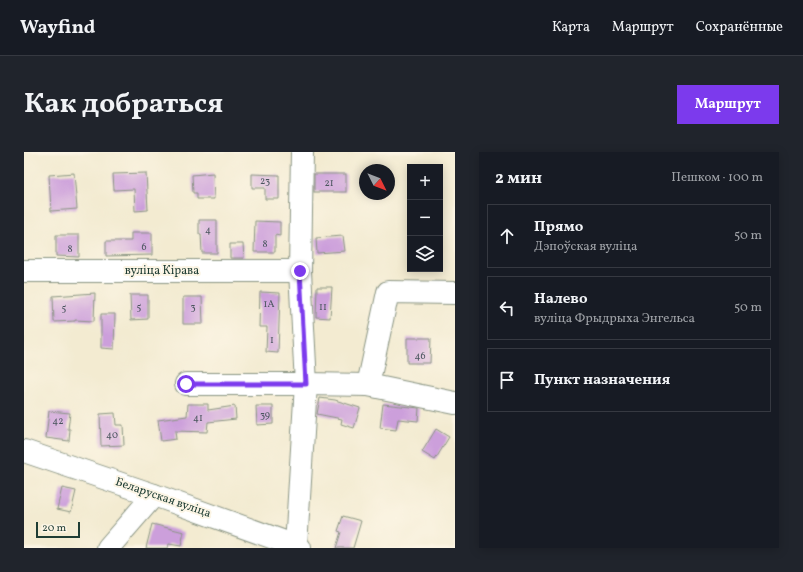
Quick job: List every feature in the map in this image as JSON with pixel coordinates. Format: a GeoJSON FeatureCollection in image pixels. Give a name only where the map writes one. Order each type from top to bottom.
{"type":"FeatureCollection","features":[{"type":"Feature","properties":{"kind":"street"},"geometry":{"type":"LineString","coordinates":[[298,547],[306,384],[300,271],[302,152]]}},
{"type":"Feature","properties":{"kind":"street","name":"вуліца Кірава"},"geometry":{"type":"LineString","coordinates":[[24,271],[300,271]]}},
{"type":"Feature","properties":{"kind":"street"},"geometry":{"type":"LineString","coordinates":[[368,386],[388,292],[455,293]]}},
{"type":"Feature","properties":{"kind":"street"},"geometry":{"type":"LineString","coordinates":[[186,384],[306,384],[368,386],[455,402]]}},
{"type":"Feature","properties":{"kind":"street","name":"Беларуская вуліца"},"geometry":{"type":"LineString","coordinates":[[24,451],[154,495],[298,547]]}},
{"type":"Feature","properties":{"kind":"street"},"geometry":{"type":"LineString","coordinates":[[108,548],[154,495]]}},
{"type":"Feature","properties":{"kind":"building"},"geometry":{"type":"Polygon","coordinates":[[[74,173],[77,209],[51,211],[49,175],[74,173]]]}},
{"type":"Feature","properties":{"kind":"building"},"geometry":{"type":"Polygon","coordinates":[[[146,173],[148,210],[135,211],[134,189],[114,190],[113,174],[146,173]]]}},
{"type":"Feature","properties":{"kind":"building"},"geometry":{"type":"Polygon","coordinates":[[[213,173],[214,199],[197,199],[197,193],[193,193],[192,175],[213,173]]]}},
{"type":"Feature","properties":{"kind":"building"},"geometry":{"type":"Polygon","coordinates":[[[252,174],[279,175],[279,199],[265,199],[265,188],[252,188],[252,174]]]}},
{"type":"Feature","properties":{"kind":"building"},"geometry":{"type":"Polygon","coordinates":[[[314,174],[346,174],[346,192],[314,192],[314,174]]]}},
{"type":"Feature","properties":{"kind":"building"},"geometry":{"type":"Polygon","coordinates":[[[199,220],[217,220],[217,253],[202,253],[201,234],[199,234],[199,220]]]}},
{"type":"Feature","properties":{"kind":"building"},"geometry":{"type":"Polygon","coordinates":[[[255,221],[280,222],[280,236],[275,235],[275,252],[254,252],[255,221]]]}},
{"type":"Feature","properties":{"kind":"building"},"geometry":{"type":"Polygon","coordinates":[[[131,233],[152,233],[152,255],[106,256],[106,241],[131,241],[131,233]]]}},
{"type":"Feature","properties":{"kind":"building"},"geometry":{"type":"Polygon","coordinates":[[[56,235],[79,235],[79,257],[56,256],[56,235]]]}},
{"type":"Feature","properties":{"kind":"building"},"geometry":{"type":"Polygon","coordinates":[[[343,236],[345,251],[317,253],[316,238],[343,236]]]}},
{"type":"Feature","properties":{"kind":"building"},"geometry":{"type":"Polygon","coordinates":[[[230,244],[243,244],[244,258],[230,258],[230,244]]]}},
{"type":"Feature","properties":{"kind":"building"},"geometry":{"type":"Polygon","coordinates":[[[317,287],[332,287],[330,318],[316,317],[317,287]]]}},
{"type":"Feature","properties":{"kind":"building"},"geometry":{"type":"Polygon","coordinates":[[[260,292],[280,293],[278,353],[266,352],[267,327],[259,327],[260,292]]]}},
{"type":"Feature","properties":{"kind":"building"},"geometry":{"type":"Polygon","coordinates":[[[95,293],[94,321],[75,320],[54,322],[53,296],[95,293]]]}},
{"type":"Feature","properties":{"kind":"building"},"geometry":{"type":"Polygon","coordinates":[[[130,295],[148,295],[148,319],[131,320],[130,295]]]}},
{"type":"Feature","properties":{"kind":"building"},"geometry":{"type":"Polygon","coordinates":[[[183,297],[202,297],[203,324],[183,324],[183,297]]]}},
{"type":"Feature","properties":{"kind":"building"},"geometry":{"type":"Polygon","coordinates":[[[101,314],[115,314],[114,349],[101,348],[101,314]]]}},
{"type":"Feature","properties":{"kind":"building"},"geometry":{"type":"Polygon","coordinates":[[[407,338],[431,338],[430,363],[407,363],[407,338]]]}},
{"type":"Feature","properties":{"kind":"building"},"geometry":{"type":"Polygon","coordinates":[[[320,398],[335,400],[360,408],[354,428],[341,424],[342,419],[317,414],[320,398]]]}},
{"type":"Feature","properties":{"kind":"building"},"geometry":{"type":"Polygon","coordinates":[[[188,404],[208,404],[208,410],[235,406],[236,419],[208,422],[207,432],[175,431],[176,439],[161,441],[158,420],[187,416],[188,404]]]}},
{"type":"Feature","properties":{"kind":"building"},"geometry":{"type":"Polygon","coordinates":[[[383,404],[419,408],[418,421],[398,419],[396,430],[380,428],[383,404]]]}},
{"type":"Feature","properties":{"kind":"building"},"geometry":{"type":"Polygon","coordinates":[[[256,406],[273,406],[273,424],[257,425],[256,406]]]}},
{"type":"Feature","properties":{"kind":"building"},"geometry":{"type":"Polygon","coordinates":[[[49,411],[70,413],[68,429],[70,429],[69,441],[46,438],[49,411]]]}},
{"type":"Feature","properties":{"kind":"building"},"geometry":{"type":"Polygon","coordinates":[[[115,413],[116,425],[123,425],[124,445],[101,446],[100,414],[115,413]]]}},
{"type":"Feature","properties":{"kind":"building"},"geometry":{"type":"Polygon","coordinates":[[[436,429],[449,437],[435,460],[422,452],[436,429]]]}},
{"type":"Feature","properties":{"kind":"building"},"geometry":{"type":"Polygon","coordinates":[[[62,488],[76,491],[71,512],[57,509],[62,488]]]}},
{"type":"Feature","properties":{"kind":"building"},"geometry":{"type":"Polygon","coordinates":[[[343,516],[361,521],[353,548],[336,548],[341,532],[338,531],[343,516]]]}},
{"type":"Feature","properties":{"kind":"building"},"geometry":{"type":"Polygon","coordinates":[[[152,524],[184,532],[181,546],[169,544],[167,548],[146,548],[152,524]]]}},
{"type":"Feature","properties":{"kind":"route"},"geometry":{"type":"LineString","coordinates":[[186,384],[306,384],[300,271]]}}]}
